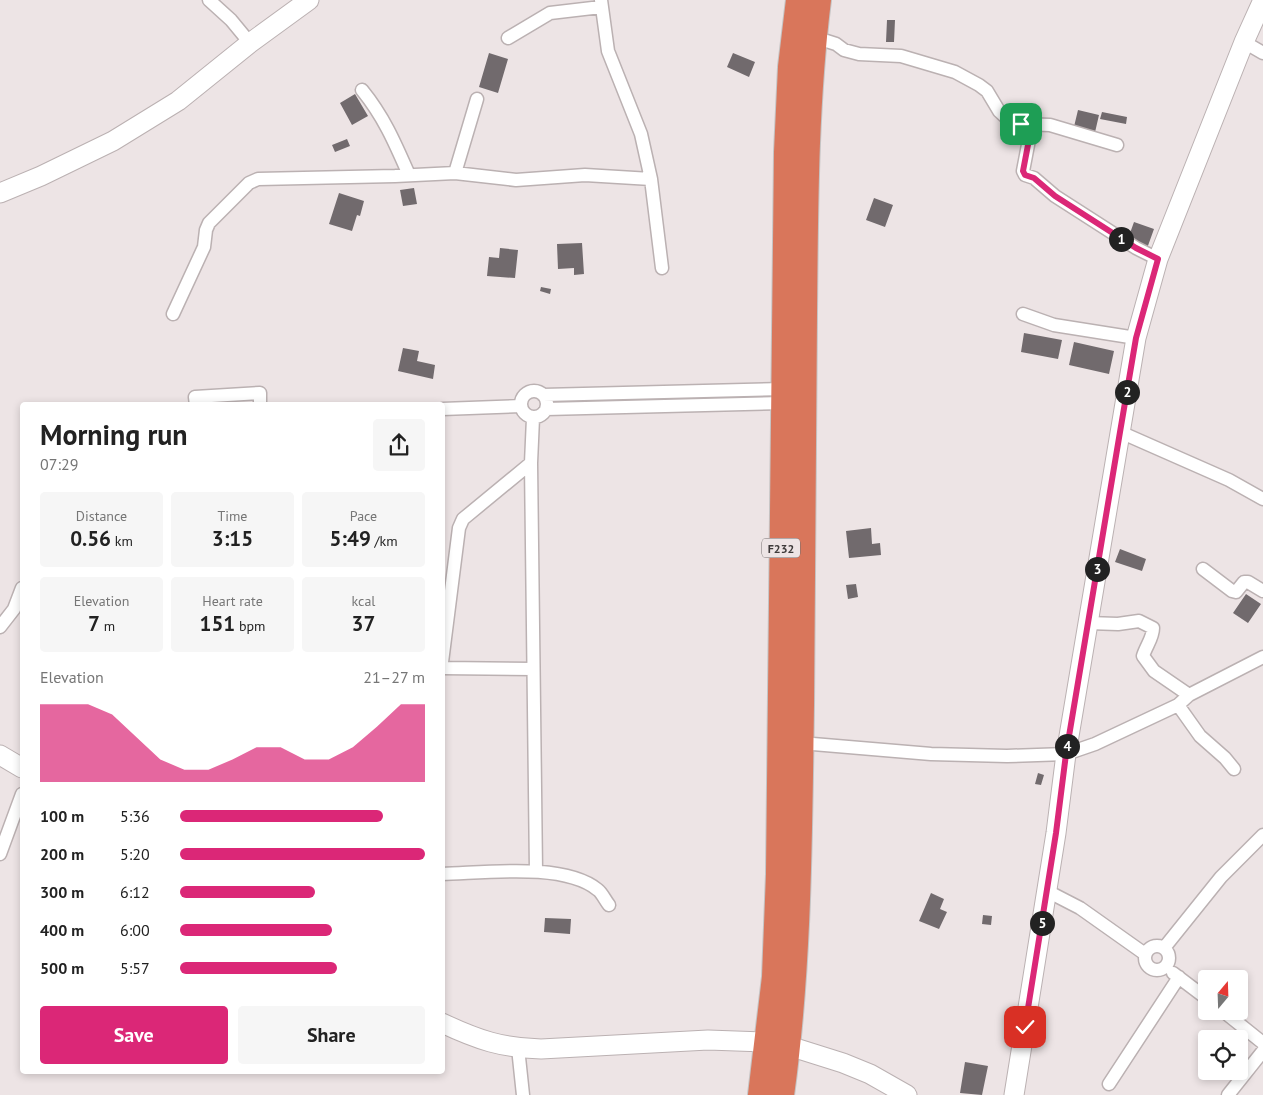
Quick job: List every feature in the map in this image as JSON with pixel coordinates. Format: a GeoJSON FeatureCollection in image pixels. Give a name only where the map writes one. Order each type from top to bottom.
{"type":"FeatureCollection","features":[{"type":"Feature","properties":{"kind":"highway","name":"F232"},"geometry":{"type":"LineString","coordinates":[[782,1095],[774,977],[778,874],[786,152],[790,67],[798,0]]}},
{"type":"Feature","properties":{"kind":"highway","name":"F232"},"geometry":{"type":"LineString","coordinates":[[760,1095],[778,1044],[796,955],[801,743],[807,142],[814,37],[819,0]]}},
{"type":"Feature","properties":{"kind":"street"},"geometry":{"type":"LineString","coordinates":[[210,0],[250,42]]}},
{"type":"Feature","properties":{"kind":"street"},"geometry":{"type":"LineString","coordinates":[[0,193],[41,176],[113,141],[178,101],[250,42],[309,0]]}},
{"type":"Feature","properties":{"kind":"street"},"geometry":{"type":"LineString","coordinates":[[1014,1095],[1047,891],[1066,754],[1136,338],[1158,259],[1244,42],[1263,0]]}},
{"type":"Feature","properties":{"kind":"street"},"geometry":{"type":"LineString","coordinates":[[508,38],[550,13],[601,3],[608,51],[641,134],[651,179],[662,268]]}},
{"type":"Feature","properties":{"kind":"street"},"geometry":{"type":"LineString","coordinates":[[814,37],[836,44],[844,50],[859,54],[901,56],[955,72],[979,85],[987,92],[999,111],[1011,122],[1059,127],[1117,145]]}},
{"type":"Feature","properties":{"kind":"street"},"geometry":{"type":"LineString","coordinates":[[1244,42],[1263,52]]}},
{"type":"Feature","properties":{"kind":"street"},"geometry":{"type":"LineString","coordinates":[[362,90],[377,108],[409,175]]}},
{"type":"Feature","properties":{"kind":"street"},"geometry":{"type":"LineString","coordinates":[[455,173],[477,99]]}},
{"type":"Feature","properties":{"kind":"street"},"geometry":{"type":"LineString","coordinates":[[1032,124],[1023,171],[1025,175],[1034,178],[1055,196],[1136,248],[1158,259]]}},
{"type":"Feature","properties":{"kind":"street"},"geometry":{"type":"LineString","coordinates":[[173,314],[204,248],[208,223],[249,183],[258,179],[455,173],[516,180],[585,174],[651,179]]}},
{"type":"Feature","properties":{"kind":"street"},"geometry":{"type":"LineString","coordinates":[[1023,314],[1054,325],[1136,338]]}},
{"type":"Feature","properties":{"kind":"street"},"geometry":{"type":"LineString","coordinates":[[543,394],[547,402],[546,410],[541,416],[533,418],[525,414],[521,406],[522,398],[527,393],[535,391],[543,394],[783,396]]}},
{"type":"Feature","properties":{"kind":"street"},"geometry":{"type":"LineString","coordinates":[[196,402],[195,397],[230,399],[260,393],[260,402]]}},
{"type":"Feature","properties":{"kind":"street"},"geometry":{"type":"LineString","coordinates":[[546,410],[783,396]]}},
{"type":"Feature","properties":{"kind":"street"},"geometry":{"type":"LineString","coordinates":[[445,409],[521,406]]}},
{"type":"Feature","properties":{"kind":"street"},"geometry":{"type":"LineString","coordinates":[[533,418],[531,463],[536,871]]}},
{"type":"Feature","properties":{"kind":"street"},"geometry":{"type":"LineString","coordinates":[[1120,432],[1229,480],[1263,499]]}},
{"type":"Feature","properties":{"kind":"street"},"geometry":{"type":"LineString","coordinates":[[445,638],[459,528],[463,519],[531,463]]}},
{"type":"Feature","properties":{"kind":"street"},"geometry":{"type":"LineString","coordinates":[[1203,569],[1232,591],[1236,592],[1244,582],[1248,582],[1263,591]]}},
{"type":"Feature","properties":{"kind":"street"},"geometry":{"type":"LineString","coordinates":[[0,628],[14,609],[20,593]]}},
{"type":"Feature","properties":{"kind":"street"},"geometry":{"type":"LineString","coordinates":[[1088,623],[1118,624],[1139,622],[1153,628],[1153,635],[1146,646],[1143,656],[1154,670],[1189,695]]}},
{"type":"Feature","properties":{"kind":"street"},"geometry":{"type":"LineString","coordinates":[[801,743],[931,754],[1007,756],[1066,754],[1095,744],[1178,706],[1189,695],[1263,657]]}},
{"type":"Feature","properties":{"kind":"street"},"geometry":{"type":"LineString","coordinates":[[445,668],[533,668]]}},
{"type":"Feature","properties":{"kind":"street"},"geometry":{"type":"LineString","coordinates":[[1178,706],[1200,736],[1234,768]]}},
{"type":"Feature","properties":{"kind":"street"},"geometry":{"type":"LineString","coordinates":[[0,755],[20,767]]}},
{"type":"Feature","properties":{"kind":"street"},"geometry":{"type":"LineString","coordinates":[[0,854],[20,799]]}},
{"type":"Feature","properties":{"kind":"street"},"geometry":{"type":"LineString","coordinates":[[1164,948],[1222,877],[1263,835]]}},
{"type":"Feature","properties":{"kind":"street"},"geometry":{"type":"LineString","coordinates":[[445,874],[536,871],[553,873],[586,883],[599,890],[609,905]]}},
{"type":"Feature","properties":{"kind":"street"},"geometry":{"type":"LineString","coordinates":[[1047,891],[1080,908],[1145,954]]}},
{"type":"Feature","properties":{"kind":"street"},"geometry":{"type":"LineString","coordinates":[[1153,946],[1164,948],[1169,958],[1166,966],[1159,970],[1151,969],[1145,963],[1145,954],[1153,946]]}},
{"type":"Feature","properties":{"kind":"street"},"geometry":{"type":"LineString","coordinates":[[1166,966],[1198,992]]}},
{"type":"Feature","properties":{"kind":"street"},"geometry":{"type":"LineString","coordinates":[[1109,1084],[1179,977]]}},
{"type":"Feature","properties":{"kind":"street"},"geometry":{"type":"LineString","coordinates":[[1234,1020],[1263,1043]]}},
{"type":"Feature","properties":{"kind":"street"},"geometry":{"type":"LineString","coordinates":[[445,1024],[493,1044],[518,1048],[541,1049],[708,1040],[778,1044],[870,1074],[907,1095]]}},
{"type":"Feature","properties":{"kind":"street"},"geometry":{"type":"LineString","coordinates":[[518,1048],[523,1095]]}},
{"type":"Feature","properties":{"kind":"street"},"geometry":{"type":"LineString","coordinates":[[1228,1095],[1263,1051]]}},
{"type":"Feature","properties":{"kind":"building"},"geometry":{"type":"Polygon","coordinates":[[[887,20],[895,20],[894,42],[886,42],[887,20]]]}},
{"type":"Feature","properties":{"kind":"building"},"geometry":{"type":"Polygon","coordinates":[[[489,53],[508,59],[498,93],[479,87],[489,53]]]}},
{"type":"Feature","properties":{"kind":"building"},"geometry":{"type":"Polygon","coordinates":[[[733,53],[755,62],[749,77],[727,67],[733,53]]]}},
{"type":"Feature","properties":{"kind":"building"},"geometry":{"type":"Polygon","coordinates":[[[355,94],[368,116],[352,125],[340,103],[355,94]]]}},
{"type":"Feature","properties":{"kind":"building"},"geometry":{"type":"Polygon","coordinates":[[[1078,110],[1099,115],[1093,141],[1072,135],[1078,110]]]}},
{"type":"Feature","properties":{"kind":"building"},"geometry":{"type":"Polygon","coordinates":[[[1102,112],[1127,117],[1126,124],[1100,119],[1102,112]]]}},
{"type":"Feature","properties":{"kind":"building"},"geometry":{"type":"Polygon","coordinates":[[[347,139],[350,146],[335,152],[332,145],[347,139]]]}},
{"type":"Feature","properties":{"kind":"building"},"geometry":{"type":"Polygon","coordinates":[[[414,188],[417,204],[403,206],[400,190],[414,188]]]}},
{"type":"Feature","properties":{"kind":"building"},"geometry":{"type":"Polygon","coordinates":[[[339,193],[364,201],[360,216],[357,215],[352,231],[329,224],[339,193]]]}},
{"type":"Feature","properties":{"kind":"building"},"geometry":{"type":"Polygon","coordinates":[[[874,198],[893,205],[885,227],[866,220],[874,198]]]}},
{"type":"Feature","properties":{"kind":"building"},"geometry":{"type":"Polygon","coordinates":[[[1134,222],[1154,229],[1145,254],[1125,247],[1134,222]]]}},
{"type":"Feature","properties":{"kind":"building"},"geometry":{"type":"Polygon","coordinates":[[[582,243],[584,274],[574,275],[574,268],[558,269],[557,244],[582,243]]]}},
{"type":"Feature","properties":{"kind":"building"},"geometry":{"type":"Polygon","coordinates":[[[500,248],[518,250],[515,278],[487,276],[489,257],[499,258],[500,248]]]}},
{"type":"Feature","properties":{"kind":"building"},"geometry":{"type":"Polygon","coordinates":[[[541,287],[551,289],[550,294],[540,291],[541,287]]]}},
{"type":"Feature","properties":{"kind":"building"},"geometry":{"type":"Polygon","coordinates":[[[1024,333],[1062,340],[1058,359],[1021,352],[1024,333]]]}},
{"type":"Feature","properties":{"kind":"building"},"geometry":{"type":"Polygon","coordinates":[[[1074,342],[1114,351],[1109,374],[1069,365],[1074,342]]]}},
{"type":"Feature","properties":{"kind":"building"},"geometry":{"type":"Polygon","coordinates":[[[403,348],[419,351],[417,361],[435,365],[433,379],[398,371],[403,348]]]}},
{"type":"Feature","properties":{"kind":"building"},"geometry":{"type":"Polygon","coordinates":[[[871,528],[872,544],[880,543],[881,555],[849,558],[846,531],[871,528]]]}},
{"type":"Feature","properties":{"kind":"building"},"geometry":{"type":"Polygon","coordinates":[[[1120,549],[1146,559],[1142,571],[1115,562],[1120,549]]]}},
{"type":"Feature","properties":{"kind":"building"},"geometry":{"type":"Polygon","coordinates":[[[856,584],[858,597],[848,599],[846,585],[856,584]]]}},
{"type":"Feature","properties":{"kind":"building"},"geometry":{"type":"Polygon","coordinates":[[[1246,594],[1261,604],[1248,623],[1233,613],[1246,594]]]}},
{"type":"Feature","properties":{"kind":"building"},"geometry":{"type":"Polygon","coordinates":[[[1038,773],[1044,775],[1041,785],[1035,784],[1038,773]]]}},
{"type":"Feature","properties":{"kind":"building"},"geometry":{"type":"Polygon","coordinates":[[[931,893],[944,899],[940,909],[947,912],[939,929],[919,921],[931,893]]]}},
{"type":"Feature","properties":{"kind":"building"},"geometry":{"type":"Polygon","coordinates":[[[983,915],[992,916],[991,925],[982,924],[983,915]]]}},
{"type":"Feature","properties":{"kind":"building"},"geometry":{"type":"Polygon","coordinates":[[[545,918],[571,919],[570,934],[544,932],[545,918]]]}},
{"type":"Feature","properties":{"kind":"building"},"geometry":{"type":"Polygon","coordinates":[[[965,1062],[988,1066],[982,1095],[960,1093],[965,1062]]]}},
{"type":"Feature","properties":{"kind":"route"},"geometry":{"type":"LineString","coordinates":[[1021,124],[1032,124],[1023,171],[1025,175],[1034,178],[1055,196],[1136,248],[1158,259],[1136,338],[1066,754],[1056,833],[1025,1027]]}}]}
